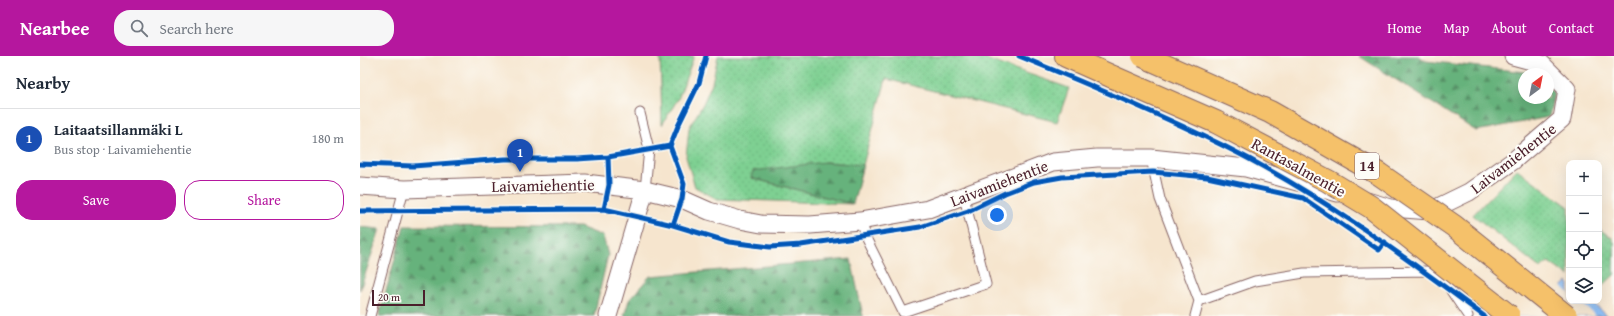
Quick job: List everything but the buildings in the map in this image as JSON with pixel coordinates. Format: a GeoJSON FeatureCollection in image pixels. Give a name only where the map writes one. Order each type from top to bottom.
{"type":"FeatureCollection","features":[{"type":"Feature","properties":{"kind":"highway","name":"Rantasalmentie"},"geometry":{"type":"LineString","coordinates":[[1066,56],[1216,122],[1328,181],[1371,207],[1509,316]]}},
{"type":"Feature","properties":{"kind":"highway","name":"14"},"geometry":{"type":"LineString","coordinates":[[1143,56],[1270,112],[1379,174],[1454,226],[1566,316]]}},
{"type":"Feature","properties":{"kind":"street","name":"Laivamiehentie"},"geometry":{"type":"LineString","coordinates":[[360,186],[404,189],[586,183],[645,190],[682,199],[708,211],[761,224],[810,225],[860,221],[928,209],[964,197],[1054,162],[1119,157],[1151,158],[1246,168],[1391,208],[1430,211],[1470,192],[1513,161],[1562,119],[1567,89],[1542,64],[1513,56]]}},
{"type":"Feature","properties":{"kind":"street"},"geometry":{"type":"LineString","coordinates":[[608,316],[645,190]]}},
{"type":"Feature","properties":{"kind":"lane"},"geometry":{"type":"LineString","coordinates":[[640,113],[648,149],[645,190]]}},
{"type":"Feature","properties":{"kind":"lane"},"geometry":{"type":"LineString","coordinates":[[1151,158],[1160,199],[1199,301],[1196,316]]}},
{"type":"Feature","properties":{"kind":"lane"},"geometry":{"type":"LineString","coordinates":[[370,316],[404,189]]}},
{"type":"Feature","properties":{"kind":"lane"},"geometry":{"type":"LineString","coordinates":[[860,221],[865,236],[903,312],[986,284],[964,197]]}},
{"type":"Feature","properties":{"kind":"lane"},"geometry":{"type":"LineString","coordinates":[[1199,301],[1254,281],[1304,273],[1428,271],[1445,282],[1468,316]]}},
{"type":"Feature","properties":{"kind":"green space"},"geometry":{"type":"Polygon","coordinates":[[[660,56],[694,56],[679,97],[662,125],[660,56]]]}},
{"type":"Feature","properties":{"kind":"green space"},"geometry":{"type":"Polygon","coordinates":[[[718,56],[977,56],[1069,88],[1057,122],[886,79],[863,165],[825,162],[751,178],[853,204],[717,199],[695,187],[686,157],[689,128],[703,104],[712,83],[718,56]]]}},
{"type":"Feature","properties":{"kind":"green space"},"geometry":{"type":"Polygon","coordinates":[[[1359,56],[1419,56],[1426,61],[1518,71],[1518,104],[1552,104],[1549,117],[1476,131],[1359,56]]]}},
{"type":"Feature","properties":{"kind":"green space"},"geometry":{"type":"Polygon","coordinates":[[[825,162],[863,165],[853,204],[751,178],[753,171],[825,162]]]}},
{"type":"Feature","properties":{"kind":"green space"},"geometry":{"type":"Polygon","coordinates":[[[1517,169],[1566,205],[1566,274],[1548,262],[1540,268],[1473,215],[1517,169]]]}},
{"type":"Feature","properties":{"kind":"green space"},"geometry":{"type":"Polygon","coordinates":[[[404,226],[580,227],[603,236],[608,255],[594,316],[379,316],[404,226]]]}},
{"type":"Feature","properties":{"kind":"green space"},"geometry":{"type":"Polygon","coordinates":[[[360,227],[380,229],[360,290],[360,227]]]}},
{"type":"Feature","properties":{"kind":"green space"},"geometry":{"type":"Polygon","coordinates":[[[1602,231],[1612,238],[1614,243],[1614,275],[1602,286],[1602,231]]]}},
{"type":"Feature","properties":{"kind":"green space"},"geometry":{"type":"Polygon","coordinates":[[[851,259],[863,316],[624,316],[629,300],[650,276],[851,259]]]}},
{"type":"Feature","properties":{"kind":"water"},"geometry":{"type":"Polygon","coordinates":[[[1566,283],[1566,304],[1594,304],[1608,316],[1513,316],[1548,300],[1566,283]]]}},
{"type":"Feature","properties":{"kind":"pier"},"geometry":{"type":"Polygon","coordinates":[[[1561,285],[1566,290],[1566,304],[1582,304],[1596,316],[1511,316],[1521,306],[1547,298],[1561,285]]]}},
{"type":"Feature","properties":{"kind":"cycle path"},"geometry":{"type":"LineString","coordinates":[[360,164],[413,166],[505,159],[577,159],[608,157],[670,146],[699,83],[706,56]]}},
{"type":"Feature","properties":{"kind":"cycle path"},"geometry":{"type":"LineString","coordinates":[[1019,56],[1148,110],[1224,146],[1292,183],[1390,247],[1484,316]]}},
{"type":"Feature","properties":{"kind":"cycle path"},"geometry":{"type":"LineString","coordinates":[[670,146],[684,184],[682,199],[673,225]]}},
{"type":"Feature","properties":{"kind":"cycle path"},"geometry":{"type":"LineString","coordinates":[[604,209],[609,185],[608,157]]}},
{"type":"Feature","properties":{"kind":"cycle path"},"geometry":{"type":"LineString","coordinates":[[360,211],[604,209],[673,225],[729,242],[770,247],[801,245],[920,227],[968,211],[1005,193],[1034,182],[1062,177],[1153,172],[1207,177],[1303,198],[1379,250],[1385,242]]}},
{"type":"Feature","properties":{"kind":"place","name":"Laitaatsillanmäki L"},"geometry":{"type":"Point","coordinates":[520,172]}}]}
